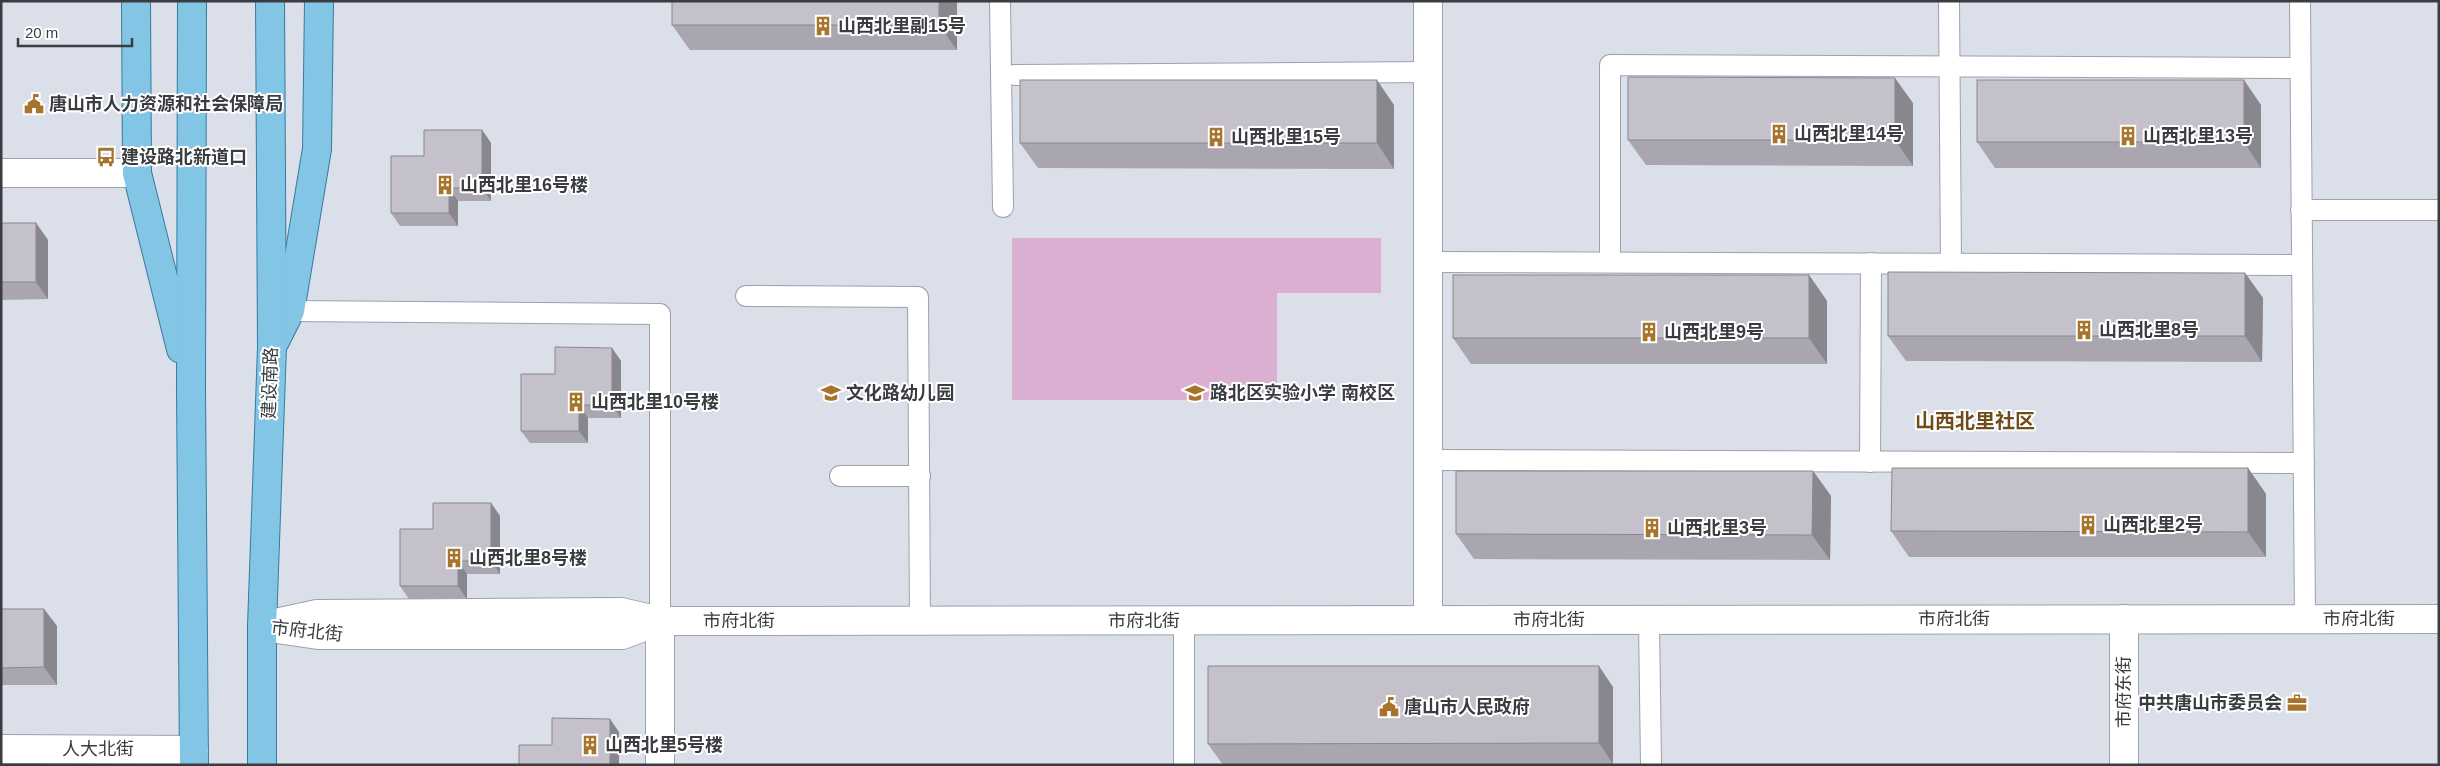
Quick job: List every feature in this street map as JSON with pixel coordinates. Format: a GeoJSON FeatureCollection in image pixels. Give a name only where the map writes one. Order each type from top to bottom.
{"type":"FeatureCollection","features":[{"type":"Feature","properties":{"kind":"main road"},"geometry":{"type":"LineString","coordinates":[[136,1],[137,173],[191,390]]}},
{"type":"Feature","properties":{"kind":"main road"},"geometry":{"type":"LineString","coordinates":[[192,1],[191,390],[194,757]]}},
{"type":"Feature","properties":{"kind":"main road","name":"建设南路"},"geometry":{"type":"LineString","coordinates":[[262,765],[262,626],[272,347],[270,1]]}},
{"type":"Feature","properties":{"kind":"main road"},"geometry":{"type":"LineString","coordinates":[[272,347],[290,311],[317,149],[319,1]]}},
{"type":"Feature","properties":{"kind":"street"},"geometry":{"type":"LineString","coordinates":[[1428,1],[1428,620]]}},
{"type":"Feature","properties":{"kind":"street"},"geometry":{"type":"LineString","coordinates":[[1,173],[137,173]]}},
{"type":"Feature","properties":{"kind":"street","name":"市府东街"},"geometry":{"type":"LineString","coordinates":[[2124,619],[2124,765]]}},
{"type":"Feature","properties":{"kind":"street","name":"市府北街"},"geometry":{"type":"LineString","coordinates":[[262,626],[318,635],[622,635],[660,621],[2439,619]]}},
{"type":"Feature","properties":{"kind":"street"},"geometry":{"type":"LineString","coordinates":[[660,621],[660,765]]}},
{"type":"Feature","properties":{"kind":"street","name":"人大北街"},"geometry":{"type":"LineString","coordinates":[[1,749],[194,757]]}},
{"type":"Feature","properties":{"kind":"lane"},"geometry":{"type":"LineString","coordinates":[[1000,1],[1003,207]]}},
{"type":"Feature","properties":{"kind":"lane"},"geometry":{"type":"LineString","coordinates":[[1949,1],[1951,264]]}},
{"type":"Feature","properties":{"kind":"lane"},"geometry":{"type":"LineString","coordinates":[[2300,1],[2305,619]]}},
{"type":"Feature","properties":{"kind":"lane"},"geometry":{"type":"LineString","coordinates":[[1610,262],[1610,65],[2300,68]]}},
{"type":"Feature","properties":{"kind":"lane"},"geometry":{"type":"LineString","coordinates":[[1014,75],[1428,72]]}},
{"type":"Feature","properties":{"kind":"lane"},"geometry":{"type":"LineString","coordinates":[[2302,210],[2439,210]]}},
{"type":"Feature","properties":{"kind":"lane"},"geometry":{"type":"LineString","coordinates":[[1428,262],[2302,265]]}},
{"type":"Feature","properties":{"kind":"lane"},"geometry":{"type":"LineString","coordinates":[[1870,462],[1871,264]]}},
{"type":"Feature","properties":{"kind":"lane"},"geometry":{"type":"LineString","coordinates":[[746,296],[918,297],[920,621]]}},
{"type":"Feature","properties":{"kind":"lane"},"geometry":{"type":"LineString","coordinates":[[290,311],[660,314],[660,621]]}},
{"type":"Feature","properties":{"kind":"lane"},"geometry":{"type":"LineString","coordinates":[[1428,460],[2304,463]]}},
{"type":"Feature","properties":{"kind":"lane"},"geometry":{"type":"LineString","coordinates":[[840,476],[920,476]]}},
{"type":"Feature","properties":{"kind":"lane"},"geometry":{"type":"LineString","coordinates":[[1649,620],[1651,765]]}},
{"type":"Feature","properties":{"kind":"lane"},"geometry":{"type":"LineString","coordinates":[[1184,621],[1184,765]]}},
{"type":"Feature","properties":{"kind":"shaded area"},"geometry":{"type":"Polygon","coordinates":[[[1012,238],[1381,238],[1381,293],[1277,293],[1277,400],[1012,400],[1012,238]]]}},
{"type":"Feature","properties":{"kind":"building"},"geometry":{"type":"Polygon","coordinates":[[[672,1],[939,1],[939,25],[672,25],[672,1]]]}},
{"type":"Feature","properties":{"kind":"building"},"geometry":{"type":"Polygon","coordinates":[[[1628,77],[1895,78],[1895,140],[1628,140],[1628,77]]]}},
{"type":"Feature","properties":{"kind":"building"},"geometry":{"type":"Polygon","coordinates":[[[1020,80],[1377,80],[1377,143],[1020,143],[1020,80]]]}},
{"type":"Feature","properties":{"kind":"building"},"geometry":{"type":"Polygon","coordinates":[[[1977,80],[2244,80],[2244,142],[1977,142],[1977,80]]]}},
{"type":"Feature","properties":{"kind":"building","name":"山西北里16号楼"},"geometry":{"type":"Polygon","coordinates":[[[424,130],[482,130],[482,188],[449,188],[449,213],[391,213],[391,156],[424,156],[424,130]]]}},
{"type":"Feature","properties":{"kind":"building"},"geometry":{"type":"Polygon","coordinates":[[[1,223],[36,223],[36,282],[1,282],[1,223]]]}},
{"type":"Feature","properties":{"kind":"building"},"geometry":{"type":"Polygon","coordinates":[[[1888,272],[2245,273],[2245,336],[1888,336],[1888,272]]]}},
{"type":"Feature","properties":{"kind":"building"},"geometry":{"type":"Polygon","coordinates":[[[1453,275],[1809,275],[1809,338],[1453,338],[1453,275]]]}},
{"type":"Feature","properties":{"kind":"building","name":"山西北里10号楼"},"geometry":{"type":"Polygon","coordinates":[[[555,347],[612,348],[612,405],[579,405],[579,431],[521,431],[521,374],[555,374],[555,347]]]}},
{"type":"Feature","properties":{"kind":"building"},"geometry":{"type":"Polygon","coordinates":[[[1892,468],[2248,468],[2248,532],[1891,531],[1892,468]]]}},
{"type":"Feature","properties":{"kind":"building"},"geometry":{"type":"Polygon","coordinates":[[[1456,471],[1813,471],[1812,535],[1456,534],[1456,471]]]}},
{"type":"Feature","properties":{"kind":"building","name":"山西北里8号楼"},"geometry":{"type":"Polygon","coordinates":[[[433,503],[491,503],[491,561],[458,561],[458,586],[400,586],[400,529],[433,529],[433,503]]]}},
{"type":"Feature","properties":{"kind":"building"},"geometry":{"type":"Polygon","coordinates":[[[1,609],[44,609],[44,667],[1,668],[1,609]]]}},
{"type":"Feature","properties":{"kind":"building"},"geometry":{"type":"Polygon","coordinates":[[[1208,666],[1599,666],[1599,743],[1208,744],[1208,666]]]}},
{"type":"Feature","properties":{"kind":"building"},"geometry":{"type":"Polygon","coordinates":[[[552,718],[610,719],[610,765],[519,765],[519,745],[552,745],[552,718]]]}},
{"type":"Feature","properties":{"kind":"place","name":"山西北里副15号"},"geometry":{"type":"Point","coordinates":[823,26]}},
{"type":"Feature","properties":{"kind":"place","name":"唐山市人力资源和社会保障局"},"geometry":{"type":"Point","coordinates":[34,104]}},
{"type":"Feature","properties":{"kind":"place","name":"山西北里14号"},"geometry":{"type":"Point","coordinates":[1779,134]}},
{"type":"Feature","properties":{"kind":"place","name":"山西北里13号"},"geometry":{"type":"Point","coordinates":[2128,136]}},
{"type":"Feature","properties":{"kind":"place","name":"山西北里15号"},"geometry":{"type":"Point","coordinates":[1216,137]}},
{"type":"Feature","properties":{"kind":"place","name":"建设路北新道口"},"geometry":{"type":"Point","coordinates":[106,157]}},
{"type":"Feature","properties":{"kind":"place","name":"山西北里16号楼"},"geometry":{"type":"Point","coordinates":[445,185]}},
{"type":"Feature","properties":{"kind":"place","name":"山西北里8号"},"geometry":{"type":"Point","coordinates":[2084,330]}},
{"type":"Feature","properties":{"kind":"place","name":"山西北里9号"},"geometry":{"type":"Point","coordinates":[1649,332]}},
{"type":"Feature","properties":{"kind":"place","name":"文化路幼儿园"},"geometry":{"type":"Point","coordinates":[831,393]}},
{"type":"Feature","properties":{"kind":"place","name":"路北区实验小学 南校区"},"geometry":{"type":"Point","coordinates":[1195,393]}},
{"type":"Feature","properties":{"kind":"place","name":"山西北里10号楼"},"geometry":{"type":"Point","coordinates":[576,402]}},
{"type":"Feature","properties":{"kind":"place","name":"山西北里2号"},"geometry":{"type":"Point","coordinates":[2088,525]}},
{"type":"Feature","properties":{"kind":"place","name":"山西北里3号"},"geometry":{"type":"Point","coordinates":[1652,528]}},
{"type":"Feature","properties":{"kind":"place","name":"山西北里8号楼"},"geometry":{"type":"Point","coordinates":[454,558]}},
{"type":"Feature","properties":{"kind":"place","name":"中共唐山市委员会"},"geometry":{"type":"Point","coordinates":[2297,703]}},
{"type":"Feature","properties":{"kind":"place","name":"唐山市人民政府"},"geometry":{"type":"Point","coordinates":[1389,707]}},
{"type":"Feature","properties":{"kind":"place","name":"山西北里5号楼"},"geometry":{"type":"Point","coordinates":[590,745]}},
{"type":"Feature","properties":{"kind":"district","name":"山西北里社区"},"geometry":{"type":"Point","coordinates":[1975,421]}}]}
